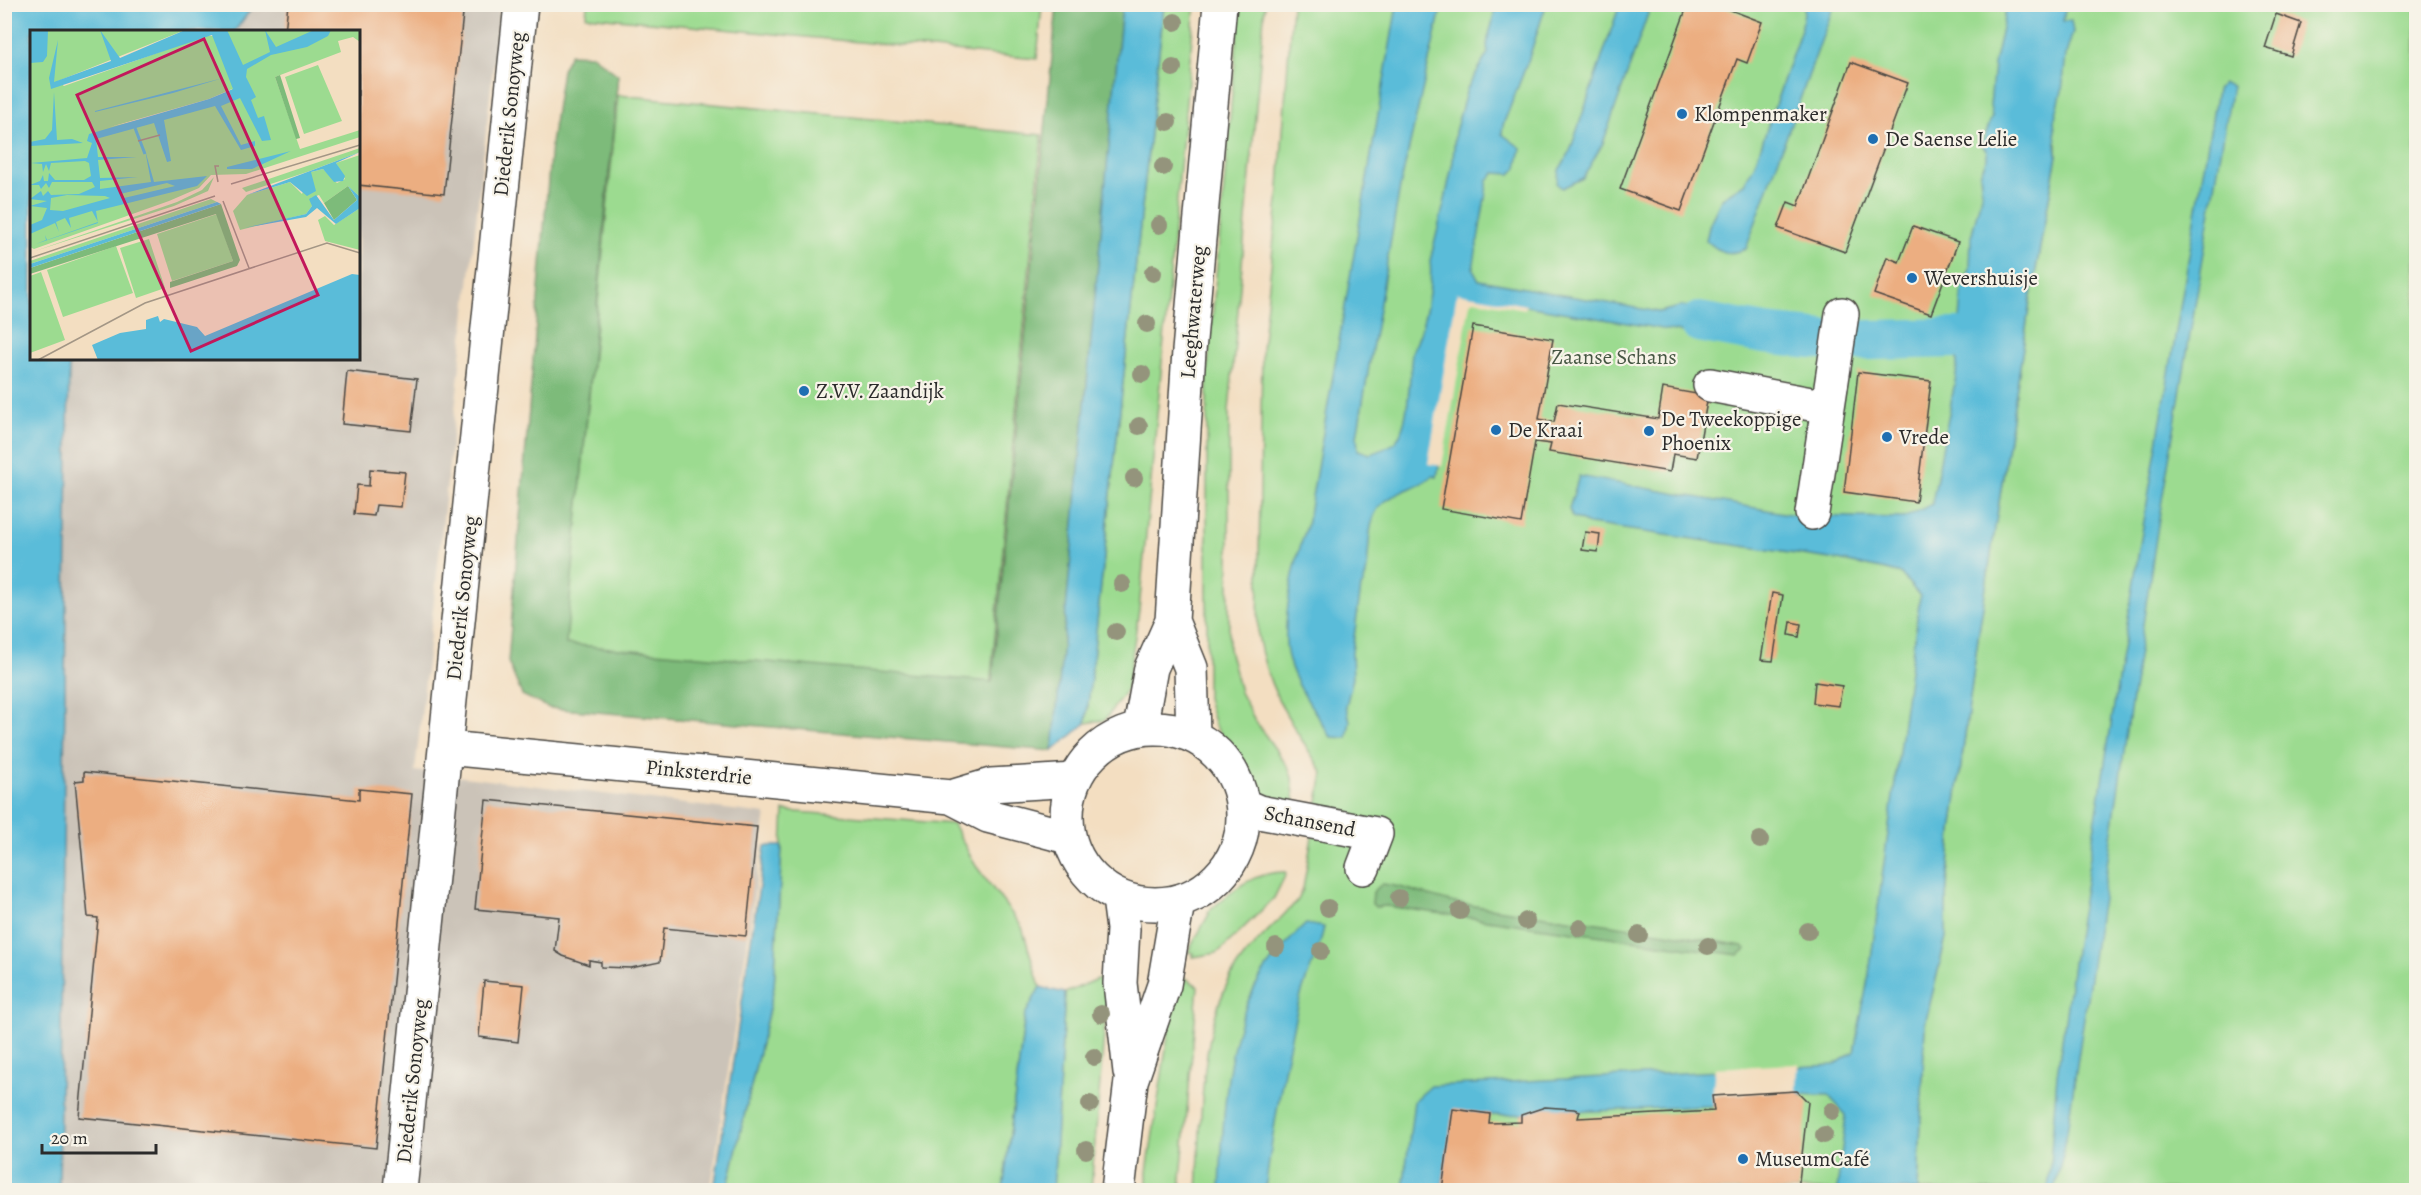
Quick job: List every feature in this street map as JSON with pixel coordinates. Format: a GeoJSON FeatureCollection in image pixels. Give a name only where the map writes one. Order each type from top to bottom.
{"type":"FeatureCollection","features":[{"type":"Feature","properties":{"kind":"street","name":"Diederik Sonoyweg"},"geometry":{"type":"LineString","coordinates":[[400,1191],[447,748],[521,4]]}},
{"type":"Feature","properties":{"kind":"street","name":"Leeghwaterweg"},"geometry":{"type":"LineString","coordinates":[[1140,728],[1151,668],[1172,621],[1189,351],[1220,4]]}},
{"type":"Feature","properties":{"kind":"street"},"geometry":{"type":"LineString","coordinates":[[1812,513],[1842,314]]}},
{"type":"Feature","properties":{"kind":"street"},"geometry":{"type":"LineString","coordinates":[[1710,385],[1827,407]]}},
{"type":"Feature","properties":{"kind":"street","name":"Leeghwaterweg"},"geometry":{"type":"LineString","coordinates":[[1172,621],[1191,668],[1193,735]]}},
{"type":"Feature","properties":{"kind":"street"},"geometry":{"type":"LineString","coordinates":[[1140,728],[1176,729],[1193,735],[1217,752],[1234,776],[1243,805],[1243,831],[1234,856],[1220,876],[1201,892],[1178,902],[1148,904],[1119,898],[1091,876],[1079,862],[1068,837],[1066,808],[1074,780],[1085,761],[1100,745],[1119,734],[1140,728]]}},
{"type":"Feature","properties":{"kind":"street","name":"Pinksterdrie"},"geometry":{"type":"LineString","coordinates":[[447,748],[951,797],[988,816],[1068,837]]}},
{"type":"Feature","properties":{"kind":"street","name":"Pinksterdrie"},"geometry":{"type":"LineString","coordinates":[[951,797],[991,785],[1074,780]]}},
{"type":"Feature","properties":{"kind":"street","name":"Schansend"},"geometry":{"type":"LineString","coordinates":[[1243,805],[1259,812],[1376,834],[1363,868]]}},
{"type":"Feature","properties":{"kind":"street"},"geometry":{"type":"LineString","coordinates":[[1119,898],[1123,929],[1120,983],[1131,1081]]}},
{"type":"Feature","properties":{"kind":"street"},"geometry":{"type":"LineString","coordinates":[[1118,1191],[1131,1081],[1164,985],[1178,902]]}},
{"type":"Feature","properties":{"kind":"shaded area"},"geometry":{"type":"Polygon","coordinates":[[[253,5],[500,5],[415,771],[766,814],[712,1180],[707,1190],[59,1190],[69,360],[360,360],[360,30],[235,30],[253,5]]]}},
{"type":"Feature","properties":{"kind":"green space"},"geometry":{"type":"Polygon","coordinates":[[[587,4],[1042,5],[1037,59],[586,16],[587,4]]]}},
{"type":"Feature","properties":{"kind":"green space"},"geometry":{"type":"Polygon","coordinates":[[[1057,5],[1122,5],[1053,751],[549,708],[522,695],[508,662],[551,144],[562,70],[570,54],[592,55],[618,75],[566,644],[992,682],[1057,5]]]}},
{"type":"Feature","properties":{"kind":"green space"},"geometry":{"type":"Polygon","coordinates":[[[1164,5],[1195,5],[1139,610],[1127,689],[1105,720],[1086,723],[1164,5]]]}},
{"type":"Feature","properties":{"kind":"green space"},"geometry":{"type":"Polygon","coordinates":[[[1240,5],[1265,5],[1229,411],[1229,649],[1240,692],[1256,722],[1288,767],[1292,778],[1295,803],[1268,798],[1259,789],[1215,726],[1207,698],[1207,378],[1240,5]]]}},
{"type":"Feature","properties":{"kind":"green space","name":"Zaanse Schans"},"geometry":{"type":"Polygon","coordinates":[[[1292,5],[2416,5],[2416,1190],[1918,1190],[1925,1024],[1946,938],[1946,897],[1952,832],[1978,638],[2030,302],[2057,155],[2057,142],[1863,1190],[1197,1190],[1201,1107],[1214,1021],[1222,995],[1240,962],[1298,900],[1303,889],[1323,773],[1291,723],[1275,692],[1262,656],[1258,635],[1262,350],[1278,201],[1292,5]]]}},
{"type":"Feature","properties":{"kind":"green space","name":"Z.V.V. Zaandijk"},"geometry":{"type":"Polygon","coordinates":[[[618,95],[1042,135],[990,687],[565,646],[618,95]]]}},
{"type":"Feature","properties":{"kind":"green space"},"geometry":{"type":"Polygon","coordinates":[[[784,811],[953,824],[976,866],[1022,927],[1040,987],[1025,1015],[1003,1190],[727,1190],[774,987],[784,811]]]}},
{"type":"Feature","properties":{"kind":"green space"},"geometry":{"type":"Polygon","coordinates":[[[1284,872],[1286,874],[1274,898],[1217,953],[1193,957],[1193,953],[1188,952],[1208,912],[1225,897],[1242,884],[1261,875],[1284,872]]]}},
{"type":"Feature","properties":{"kind":"green space"},"geometry":{"type":"Polygon","coordinates":[[[1382,884],[1402,887],[1461,904],[1672,934],[1742,946],[1746,949],[1739,955],[1386,906],[1376,907],[1372,904],[1373,892],[1382,884]]]}},
{"type":"Feature","properties":{"kind":"green space"},"geometry":{"type":"Polygon","coordinates":[[[1109,974],[1091,1190],[1053,1190],[1065,993],[1109,974]]]}},
{"type":"Feature","properties":{"kind":"green space"},"geometry":{"type":"Polygon","coordinates":[[[1182,976],[1198,986],[1180,1190],[1147,1190],[1147,1172],[1177,977],[1182,976]]]}},
{"type":"Feature","properties":{"kind":"water"},"geometry":{"type":"Polygon","coordinates":[[[5,4],[254,5],[236,30],[30,30],[30,360],[69,360],[59,1190],[4,1190],[5,4]]]}},
{"type":"Feature","properties":{"kind":"water"},"geometry":{"type":"Polygon","coordinates":[[[1620,4],[1651,5],[1603,143],[1583,178],[1562,188],[1557,184],[1559,170],[1569,154],[1620,4]]]}},
{"type":"Feature","properties":{"kind":"water"},"geometry":{"type":"Polygon","coordinates":[[[1122,5],[1164,5],[1086,723],[1053,751],[1122,5]]]}},
{"type":"Feature","properties":{"kind":"water"},"geometry":{"type":"Polygon","coordinates":[[[1397,5],[1442,5],[1400,187],[1357,436],[1358,450],[1370,454],[1390,446],[1400,435],[1404,425],[1412,352],[1420,333],[1428,302],[1430,261],[1453,161],[1455,132],[1467,89],[1488,53],[1494,5],[1546,5],[1528,61],[1503,125],[1502,134],[1521,148],[1517,168],[1511,174],[1494,173],[1488,180],[1473,269],[1479,280],[1659,312],[1683,306],[1755,319],[1751,344],[1473,297],[1467,302],[1437,477],[1433,476],[1386,501],[1375,514],[1370,536],[1367,571],[1361,587],[1352,652],[1353,678],[1346,706],[1350,721],[1347,738],[1331,737],[1307,700],[1292,671],[1286,647],[1287,612],[1293,574],[1307,526],[1397,5]]]}},
{"type":"Feature","properties":{"kind":"water"},"geometry":{"type":"Polygon","coordinates":[[[1805,5],[1834,5],[1746,249],[1724,252],[1706,240],[1710,223],[1722,198],[1744,184],[1755,164],[1802,26],[1805,5]]]}},
{"type":"Feature","properties":{"kind":"water"},"geometry":{"type":"Polygon","coordinates":[[[2007,5],[2066,5],[2063,21],[2071,21],[2073,32],[2066,54],[2062,91],[2054,121],[2057,155],[2030,302],[1978,638],[1952,832],[1946,897],[1946,938],[1925,1024],[1918,1190],[1837,1190],[1846,1115],[1828,1095],[1755,1093],[1710,1106],[1453,1117],[1442,1190],[1403,1190],[1414,1101],[1431,1086],[1834,1065],[1854,1052],[1869,974],[1920,596],[1901,574],[1886,570],[1838,560],[1589,524],[1572,517],[1569,509],[1579,476],[1800,516],[1904,518],[1932,504],[1956,376],[1962,292],[1970,268],[1971,237],[1982,193],[1980,174],[1987,158],[1987,151],[1982,145],[1992,116],[1990,106],[1994,64],[2007,5]]]}},
{"type":"Feature","properties":{"kind":"water"},"geometry":{"type":"Polygon","coordinates":[[[2222,83],[2232,86],[2159,518],[2064,1151],[2054,1190],[2048,1190],[2057,1075],[2074,957],[2136,568],[2217,90],[2222,83]]]}},
{"type":"Feature","properties":{"kind":"water"},"geometry":{"type":"Polygon","coordinates":[[[765,846],[782,846],[774,987],[727,1190],[714,1190],[765,846]]]}},
{"type":"Feature","properties":{"kind":"water"},"geometry":{"type":"Polygon","coordinates":[[[1306,924],[1324,927],[1300,999],[1292,1032],[1265,1190],[1220,1190],[1222,1136],[1228,1080],[1239,1025],[1261,976],[1282,948],[1306,924]]]}},
{"type":"Feature","properties":{"kind":"water"},"geometry":{"type":"Polygon","coordinates":[[[1040,987],[1065,993],[1053,1190],[1003,1190],[1025,1015],[1040,987]]]}},
{"type":"Feature","properties":{"kind":"pier"},"geometry":{"type":"Polygon","coordinates":[[[1457,293],[1526,305],[1525,309],[1474,300],[1470,303],[1442,466],[1428,464],[1457,293]]]}},
{"type":"Feature","properties":{"kind":"pier"},"geometry":{"type":"Polygon","coordinates":[[[1798,1064],[1797,1091],[1712,1096],[1715,1068],[1798,1064]]]}},
{"type":"Feature","properties":{"kind":"building"},"geometry":{"type":"Polygon","coordinates":[[[288,4],[464,4],[444,194],[360,185],[360,30],[285,30],[288,4]]]}},
{"type":"Feature","properties":{"kind":"building","name":"Klompenmaker"},"geometry":{"type":"Polygon","coordinates":[[[1688,4],[1715,4],[1762,22],[1747,63],[1737,59],[1681,211],[1620,189],[1688,4]]]}},
{"type":"Feature","properties":{"kind":"building"},"geometry":{"type":"Polygon","coordinates":[[[2276,14],[2301,23],[2291,56],[2265,48],[2276,14]]]}},
{"type":"Feature","properties":{"kind":"building"},"geometry":{"type":"Polygon","coordinates":[[[1851,62],[1908,83],[1845,252],[1778,228],[1788,202],[1798,206],[1851,62]]]}},
{"type":"Feature","properties":{"kind":"building","name":"Wevershuisje"},"geometry":{"type":"Polygon","coordinates":[[[1913,226],[1958,242],[1931,314],[1874,294],[1887,257],[1899,262],[1913,226]]]}},
{"type":"Feature","properties":{"kind":"building","name":"De Kraai"},"geometry":{"type":"Polygon","coordinates":[[[1473,326],[1553,339],[1539,419],[1554,422],[1558,403],[1658,419],[1663,388],[1708,396],[1697,458],[1673,454],[1670,472],[1549,452],[1551,444],[1535,442],[1521,523],[1441,509],[1473,326]]]}},
{"type":"Feature","properties":{"kind":"building"},"geometry":{"type":"Polygon","coordinates":[[[347,371],[417,379],[411,431],[342,424],[347,371]]]}},
{"type":"Feature","properties":{"kind":"building","name":"Vrede"},"geometry":{"type":"Polygon","coordinates":[[[1858,372],[1931,381],[1916,502],[1844,492],[1858,372]]]}},
{"type":"Feature","properties":{"kind":"building"},"geometry":{"type":"Polygon","coordinates":[[[370,469],[405,472],[401,507],[376,505],[374,516],[354,514],[357,485],[369,486],[370,469]]]}},
{"type":"Feature","properties":{"kind":"building"},"geometry":{"type":"Polygon","coordinates":[[[1585,532],[1600,534],[1598,552],[1582,550],[1585,532]]]}},
{"type":"Feature","properties":{"kind":"building"},"geometry":{"type":"Polygon","coordinates":[[[1772,593],[1783,595],[1773,661],[1761,660],[1772,593]]]}},
{"type":"Feature","properties":{"kind":"building"},"geometry":{"type":"Polygon","coordinates":[[[1791,622],[1801,624],[1799,637],[1789,635],[1791,622]]]}},
{"type":"Feature","properties":{"kind":"building"},"geometry":{"type":"Polygon","coordinates":[[[1815,682],[1842,686],[1839,706],[1813,703],[1815,682]]]}},
{"type":"Feature","properties":{"kind":"building"},"geometry":{"type":"Polygon","coordinates":[[[84,772],[359,800],[359,789],[412,794],[376,1148],[79,1117],[98,918],[88,917],[75,781],[84,780],[84,772]]]}},
{"type":"Feature","properties":{"kind":"building"},"geometry":{"type":"Polygon","coordinates":[[[486,800],[757,827],[746,936],[664,928],[660,962],[631,968],[601,967],[601,962],[589,960],[589,965],[563,956],[555,951],[559,917],[475,909],[486,800]]]}},
{"type":"Feature","properties":{"kind":"building"},"geometry":{"type":"Polygon","coordinates":[[[484,981],[524,985],[518,1042],[479,1037],[484,981]]]}},
{"type":"Feature","properties":{"kind":"building"},"geometry":{"type":"Polygon","coordinates":[[[1797,1091],[1808,1102],[1798,1190],[1442,1190],[1453,1109],[1490,1114],[1489,1123],[1521,1122],[1521,1115],[1545,1107],[1580,1111],[1578,1118],[1714,1111],[1712,1096],[1797,1091]]]}},
{"type":"Feature","properties":{"kind":"waterway"},"geometry":{"type":"LineString","coordinates":[[1699,322],[1765,334],[1832,341],[1958,338]]}},
{"type":"Feature","properties":{"kind":"place","name":"Klompenmaker"},"geometry":{"type":"Point","coordinates":[1682,114]}},
{"type":"Feature","properties":{"kind":"place","name":"De Saense Lelie"},"geometry":{"type":"Point","coordinates":[1873,139]}},
{"type":"Feature","properties":{"kind":"place","name":"Wevershuisje"},"geometry":{"type":"Point","coordinates":[1912,278]}},
{"type":"Feature","properties":{"kind":"place","name":"Z.V.V. Zaandijk"},"geometry":{"type":"Point","coordinates":[804,391]}},
{"type":"Feature","properties":{"kind":"place","name":"De Kraai"},"geometry":{"type":"Point","coordinates":[1496,430]}},
{"type":"Feature","properties":{"kind":"place","name":"De Tweekoppige Phoenix"},"geometry":{"type":"Point","coordinates":[1649,431]}},
{"type":"Feature","properties":{"kind":"place","name":"Vrede"},"geometry":{"type":"Point","coordinates":[1887,437]}},
{"type":"Feature","properties":{"kind":"place","name":"MuseumCafé"},"geometry":{"type":"Point","coordinates":[1743,1159]}}]}
